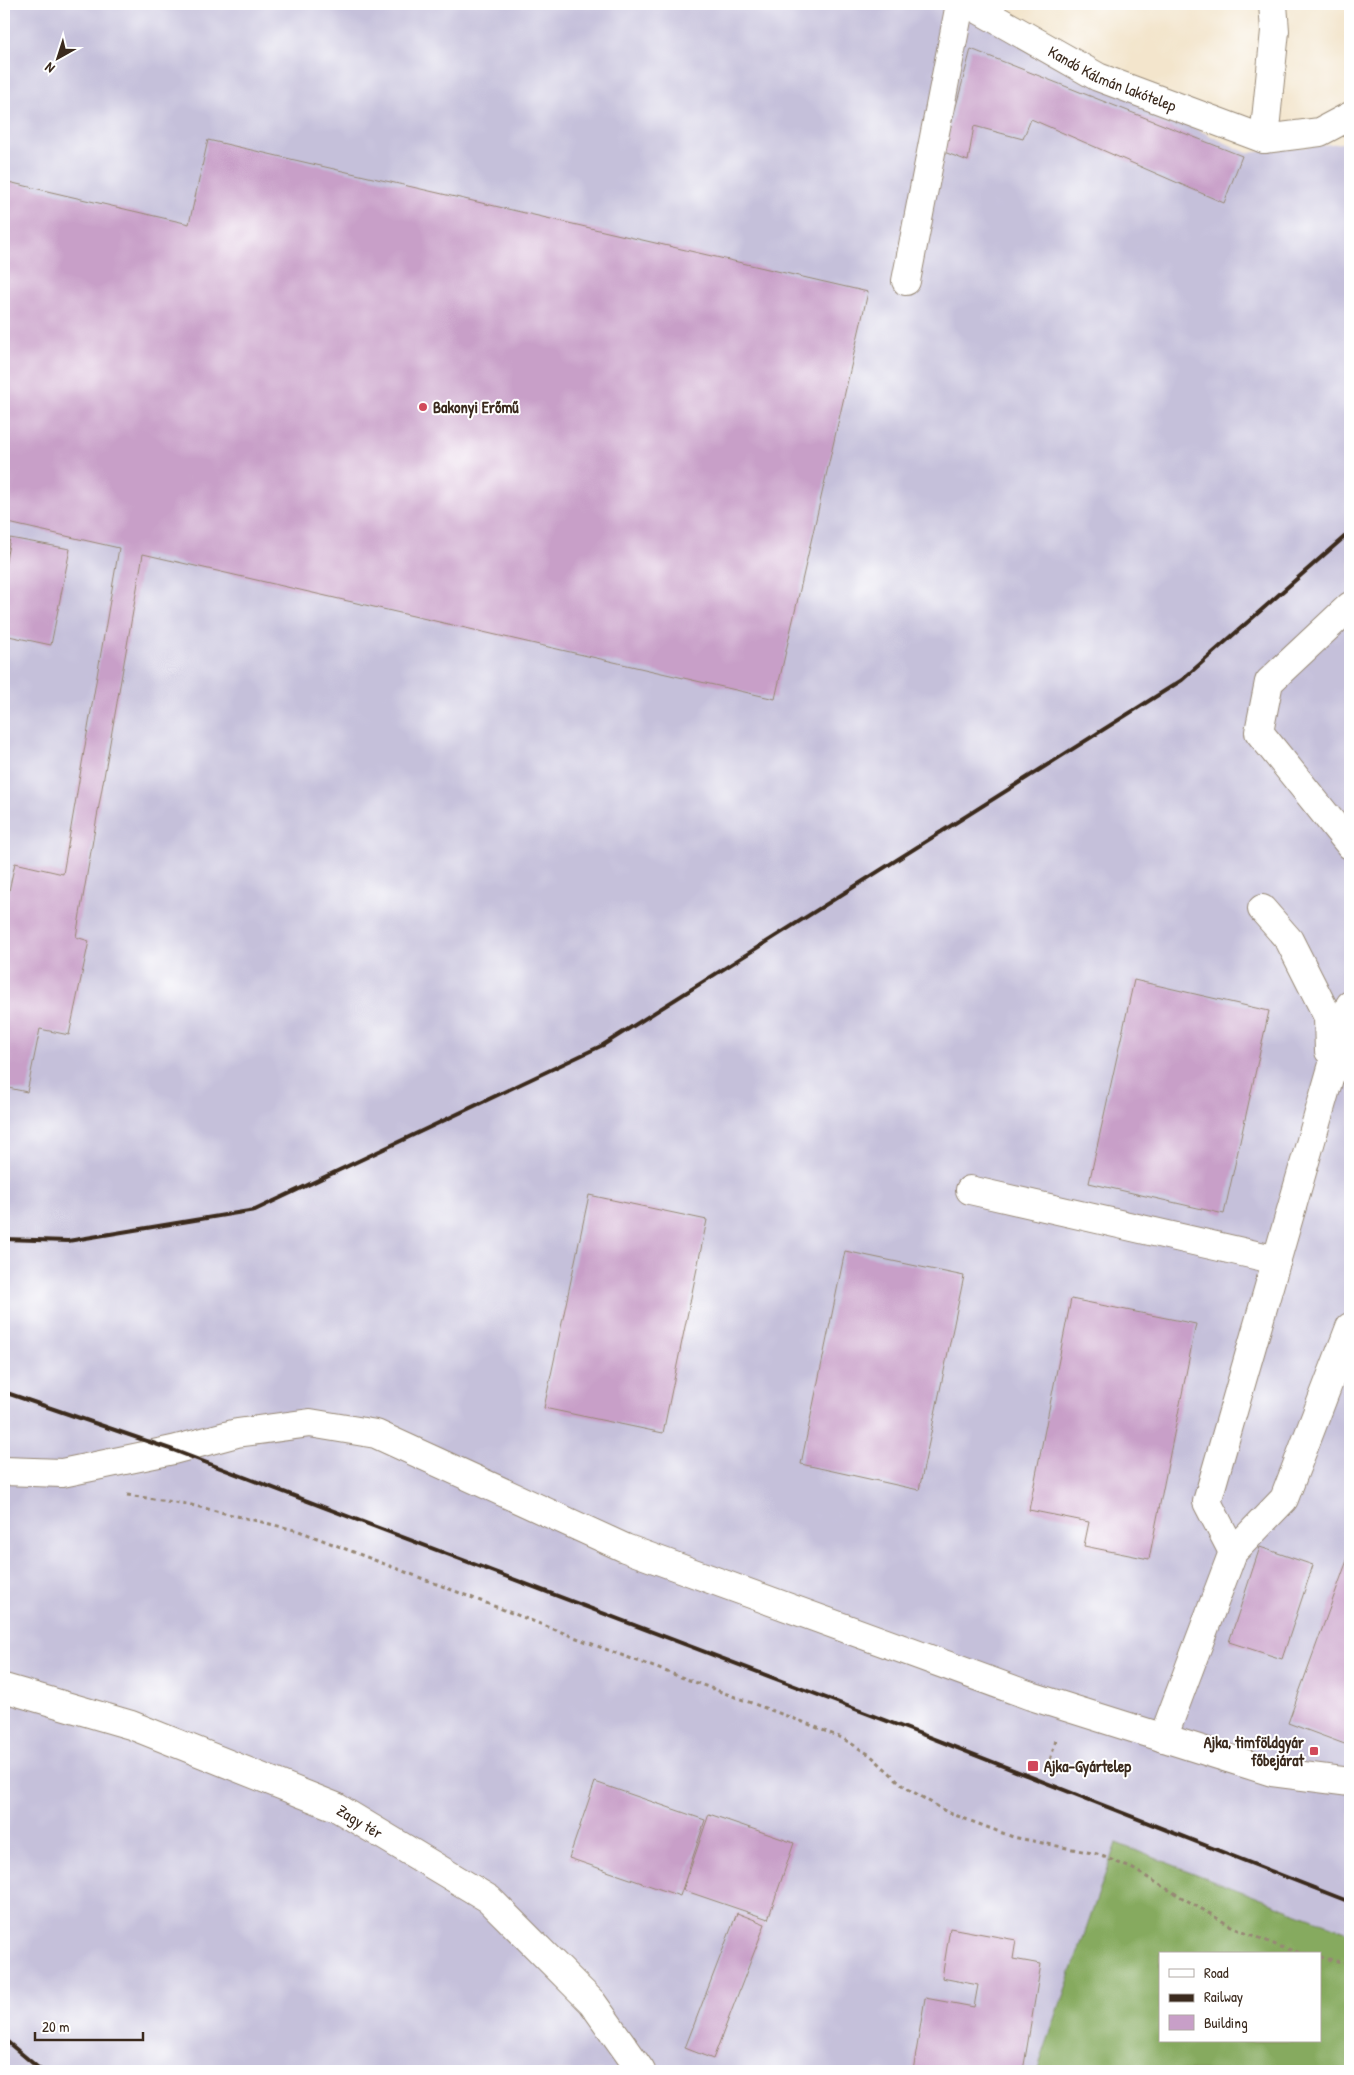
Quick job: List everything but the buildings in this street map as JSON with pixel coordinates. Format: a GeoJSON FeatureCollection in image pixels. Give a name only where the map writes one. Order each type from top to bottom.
{"type":"FeatureCollection","features":[{"type":"Feature","properties":{"kind":"street"},"geometry":{"type":"LineString","coordinates":[[906,281],[960,4]]}},
{"type":"Feature","properties":{"kind":"street","name":"Kandó Kálmán lakótelep"},"geometry":{"type":"LineString","coordinates":[[969,4],[1098,77],[1264,139],[1320,132],[1350,116]]}},
{"type":"Feature","properties":{"kind":"street"},"geometry":{"type":"LineString","coordinates":[[1264,139],[1275,30],[1273,4]]}},
{"type":"Feature","properties":{"kind":"street"},"geometry":{"type":"LineString","coordinates":[[1350,606],[1269,682],[1259,732],[1350,845]]}},
{"type":"Feature","properties":{"kind":"street"},"geometry":{"type":"LineString","coordinates":[[1262,909],[1289,940],[1328,1017],[1329,1078]]}},
{"type":"Feature","properties":{"kind":"street"},"geometry":{"type":"LineString","coordinates":[[1233,1552],[1207,1502],[1350,1005]]}},
{"type":"Feature","properties":{"kind":"street"},"geometry":{"type":"LineString","coordinates":[[970,1190],[1277,1260]]}},
{"type":"Feature","properties":{"kind":"street"},"geometry":{"type":"LineString","coordinates":[[1164,1738],[1233,1552],[1284,1499],[1350,1327]]}},
{"type":"Feature","properties":{"kind":"street"},"geometry":{"type":"LineString","coordinates":[[4,1471],[62,1473],[172,1450],[237,1433],[310,1423],[376,1434],[625,1548],[1031,1696],[1272,1772],[1350,1782]]}},
{"type":"Feature","properties":{"kind":"street","name":"Zagy tér"},"geometry":{"type":"LineString","coordinates":[[4,1688],[131,1726],[336,1807],[489,1899],[592,2002],[641,2071]]}},
{"type":"Feature","properties":{"kind":"path"},"geometry":{"type":"LineString","coordinates":[[118,1493],[196,1506],[299,1531],[613,1652],[803,1722],[842,1738],[864,1751],[905,1787],[947,1812],[1014,1837],[1097,1854],[1132,1869],[1229,1925],[1281,1947],[1298,1952]]}},
{"type":"Feature","properties":{"kind":"path"},"geometry":{"type":"LineString","coordinates":[[1322,1957],[1350,1964]]}},
{"type":"Feature","properties":{"kind":"shaded area"},"geometry":{"type":"Polygon","coordinates":[[[4,4],[950,4],[1026,48],[1247,153],[1350,142],[1350,1933],[1117,1843],[1037,2071],[4,2071],[4,4]]]}},
{"type":"Feature","properties":{"kind":"green space"},"geometry":{"type":"Polygon","coordinates":[[[1116,1843],[1350,1933],[1350,2071],[1037,2071],[1116,1843]]]}},
{"type":"Feature","properties":{"kind":"railway"},"geometry":{"type":"LineString","coordinates":[[4,1239],[68,1241],[255,1210],[603,1045],[1182,680],[1350,532]]}},
{"type":"Feature","properties":{"kind":"railway"},"geometry":{"type":"LineString","coordinates":[[4,1392],[173,1450],[929,1737],[1350,1902]]}},
{"type":"Feature","properties":{"kind":"railway"},"geometry":{"type":"LineString","coordinates":[[4,2039],[42,2071]]}},
{"type":"Feature","properties":{"kind":"place","name":"Bakonyi Erőmű"},"geometry":{"type":"Point","coordinates":[423,407]}},
{"type":"Feature","properties":{"kind":"place","name":"Ajka, timföldgyár főbejárat"},"geometry":{"type":"Point","coordinates":[1314,1751]}},
{"type":"Feature","properties":{"kind":"place","name":"Ajka-Gyártelep"},"geometry":{"type":"Point","coordinates":[1033,1766]}}]}
